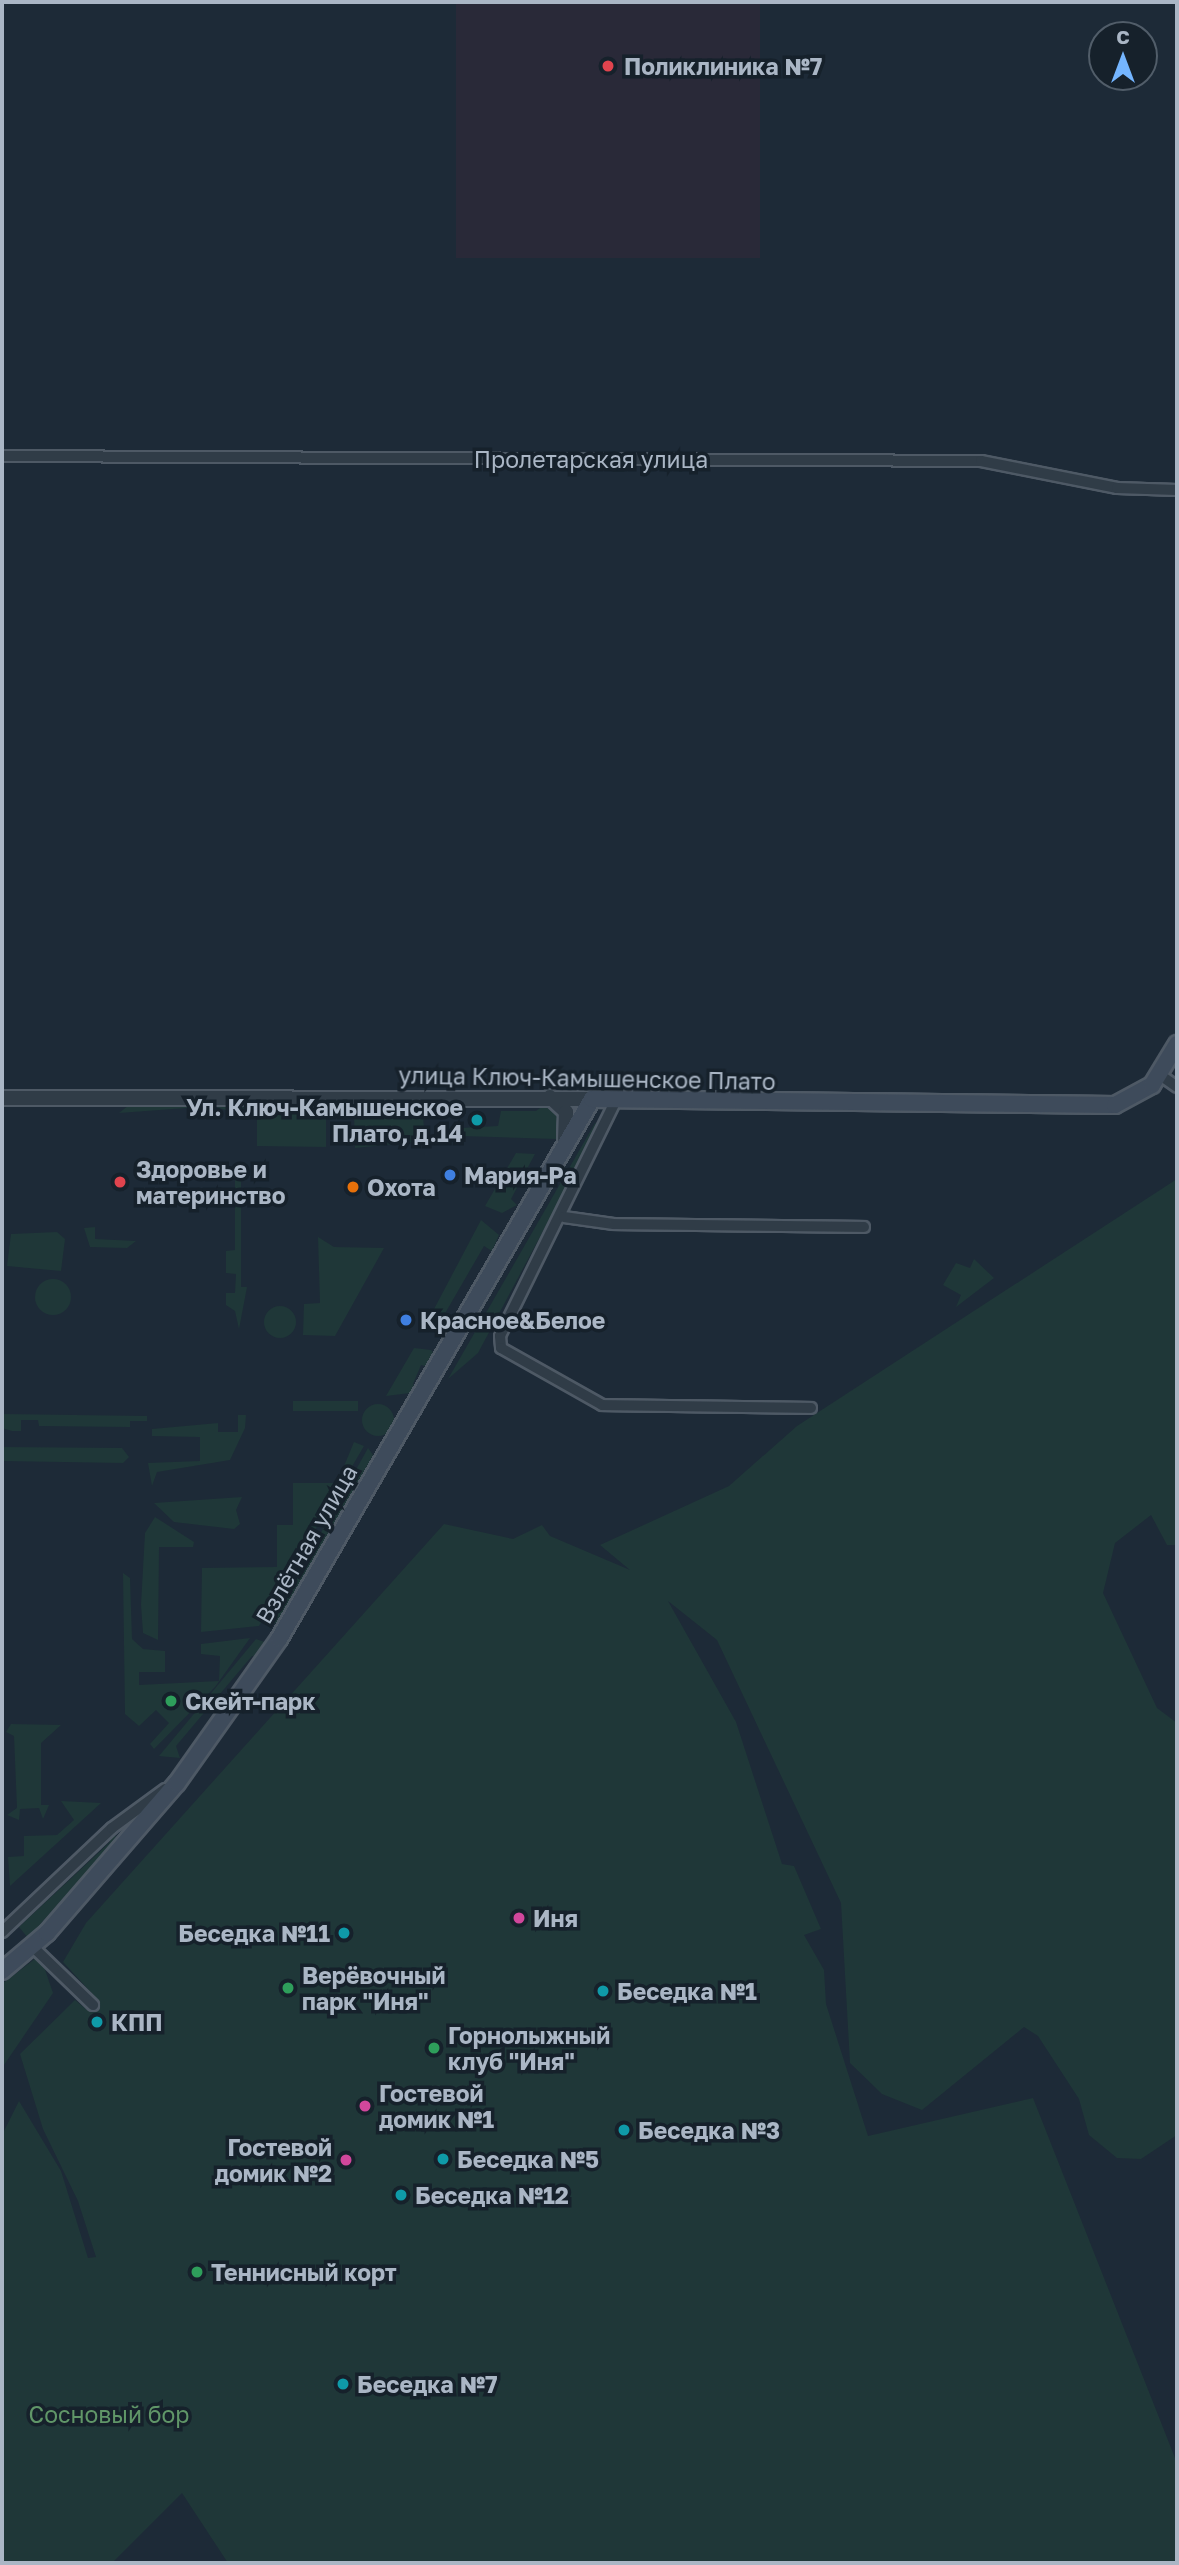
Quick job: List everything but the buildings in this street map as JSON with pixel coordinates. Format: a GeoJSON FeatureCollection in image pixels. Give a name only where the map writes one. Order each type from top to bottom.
{"type":"FeatureCollection","features":[{"type":"Feature","properties":{"kind":"main road","name":"улица Ключ-Камышенское Плато"},"geometry":{"type":"LineString","coordinates":[[592,1099],[1115,1105],[1139,1096],[1160,1075],[1177,1044]]}},
{"type":"Feature","properties":{"kind":"main road","name":"Взлётная улица"},"geometry":{"type":"LineString","coordinates":[[2,1971],[32,1946],[177,1783],[279,1639],[565,1139],[592,1099]]}},
{"type":"Feature","properties":{"kind":"street","name":"Пролетарская улица"},"geometry":{"type":"LineString","coordinates":[[2,456],[981,461],[1117,488],[1177,490]]}},
{"type":"Feature","properties":{"kind":"street"},"geometry":{"type":"LineString","coordinates":[[1160,1075],[1177,1087]]}},
{"type":"Feature","properties":{"kind":"street"},"geometry":{"type":"LineString","coordinates":[[549,1097],[566,1112],[565,1139]]}},
{"type":"Feature","properties":{"kind":"street","name":"улица Ключ-Камышенское Плато"},"geometry":{"type":"LineString","coordinates":[[2,1098],[592,1099]]}},
{"type":"Feature","properties":{"kind":"street"},"geometry":{"type":"LineString","coordinates":[[617,1098],[564,1217],[500,1336],[506,1354],[602,1405],[811,1408]]}},
{"type":"Feature","properties":{"kind":"street"},"geometry":{"type":"LineString","coordinates":[[564,1217],[614,1224],[864,1227]]}},
{"type":"Feature","properties":{"kind":"street"},"geometry":{"type":"LineString","coordinates":[[2,1932],[112,1828],[177,1783]]}},
{"type":"Feature","properties":{"kind":"street"},"geometry":{"type":"LineString","coordinates":[[32,1946],[93,2005]]}},
{"type":"Feature","properties":{"kind":"shaded area","name":"Поликлиника №7"},"geometry":{"type":"Polygon","coordinates":[[[456,2],[760,2],[760,258],[456,258],[456,2]]]}},
{"type":"Feature","properties":{"kind":"green space"},"geometry":{"type":"Polygon","coordinates":[[[257,1104],[326,1112],[326,1147],[257,1146],[257,1104]]]}},
{"type":"Feature","properties":{"kind":"green space"},"geometry":{"type":"Polygon","coordinates":[[[129,1105],[242,1105],[244,1108],[242,1115],[213,1106],[119,1113],[129,1105]]]}},
{"type":"Feature","properties":{"kind":"green space"},"geometry":{"type":"Polygon","coordinates":[[[544,1105],[561,1118],[556,1139],[461,1136],[461,1128],[498,1126],[501,1111],[536,1111],[544,1105]]]}},
{"type":"Feature","properties":{"kind":"green space"},"geometry":{"type":"Polygon","coordinates":[[[354,1113],[423,1116],[425,1141],[355,1148],[354,1113]]]}},
{"type":"Feature","properties":{"kind":"green space"},"geometry":{"type":"Polygon","coordinates":[[[595,1123],[600,1124],[478,1353],[448,1379],[595,1123]]]}},
{"type":"Feature","properties":{"kind":"green space"},"geometry":{"type":"Polygon","coordinates":[[[516,1153],[535,1154],[511,1199],[517,1205],[502,1213],[485,1206],[516,1153]]]}},
{"type":"Feature","properties":{"kind":"green space"},"geometry":{"type":"Polygon","coordinates":[[[229,1169],[247,1170],[241,1177],[241,1287],[247,1287],[239,1329],[235,1311],[226,1305],[226,1293],[235,1293],[236,1274],[226,1273],[226,1251],[235,1250],[235,1173],[229,1169]]]}},
{"type":"Feature","properties":{"kind":"green space","name":"Горнолыжный клуб \"Иня\""},"geometry":{"type":"Polygon","coordinates":[[[1177,1179],[1177,1545],[1167,1545],[1151,1515],[1115,1543],[1103,1593],[1157,1708],[1177,1723],[1177,2135],[1141,2159],[1117,2158],[1089,2135],[1079,2099],[1038,2036],[1024,2027],[922,2110],[882,2094],[850,2063],[841,1903],[717,1640],[668,1601],[736,1722],[782,1864],[794,1866],[821,1929],[804,1935],[824,1970],[826,2004],[868,2136],[1033,2098],[1177,2463],[1177,2563],[228,2563],[182,2493],[112,2563],[2,2563],[2,2135],[19,2101],[61,2171],[88,2258],[96,2257],[78,2201],[43,2129],[20,2054],[75,2000],[87,2010],[99,2001],[63,1962],[86,1923],[444,1524],[513,1539],[542,1525],[550,1536],[630,1570],[600,1545],[729,1486],[797,1426],[1177,1179]]]}},
{"type":"Feature","properties":{"kind":"green space"},"geometry":{"type":"Polygon","coordinates":[[[481,1220],[499,1235],[492,1251],[484,1246],[436,1329],[423,1330],[481,1220]]]}},
{"type":"Feature","properties":{"kind":"green space"},"geometry":{"type":"Polygon","coordinates":[[[95,1227],[95,1239],[136,1241],[127,1248],[90,1247],[84,1228],[95,1227]]]}},
{"type":"Feature","properties":{"kind":"green space"},"geometry":{"type":"Polygon","coordinates":[[[57,1232],[65,1239],[61,1271],[7,1266],[11,1234],[57,1232]]]}},
{"type":"Feature","properties":{"kind":"green space"},"geometry":{"type":"Polygon","coordinates":[[[318,1237],[334,1247],[384,1248],[335,1336],[303,1335],[304,1304],[320,1303],[318,1237]]]}},
{"type":"Feature","properties":{"kind":"green space"},"geometry":{"type":"Polygon","coordinates":[[[974,1259],[994,1278],[956,1307],[961,1295],[943,1285],[956,1263],[970,1268],[974,1259]]]}},
{"type":"Feature","properties":{"kind":"green space"},"geometry":{"type":"Polygon","coordinates":[[[53,1279],[65,1285],[71,1297],[65,1309],[53,1315],[41,1309],[35,1297],[41,1285],[53,1279]]]}},
{"type":"Feature","properties":{"kind":"green space"},"geometry":{"type":"Polygon","coordinates":[[[280,1306],[292,1310],[296,1322],[292,1334],[280,1338],[268,1334],[264,1322],[268,1310],[280,1306]]]}},
{"type":"Feature","properties":{"kind":"green space"},"geometry":{"type":"Polygon","coordinates":[[[414,1348],[431,1350],[436,1357],[432,1368],[421,1365],[413,1384],[418,1392],[386,1396],[414,1348]]]}},
{"type":"Feature","properties":{"kind":"green space"},"geometry":{"type":"Polygon","coordinates":[[[293,1401],[358,1401],[358,1411],[293,1411],[293,1401]]]}},
{"type":"Feature","properties":{"kind":"green space"},"geometry":{"type":"Polygon","coordinates":[[[378,1404],[389,1409],[394,1420],[389,1431],[378,1436],[367,1431],[362,1420],[367,1409],[378,1404]]]}},
{"type":"Feature","properties":{"kind":"green space"},"geometry":{"type":"Polygon","coordinates":[[[2,1414],[147,1416],[147,1421],[130,1421],[130,1427],[39,1426],[38,1420],[21,1420],[21,1431],[12,1431],[2,1428],[2,1414]]]}},
{"type":"Feature","properties":{"kind":"green space"},"geometry":{"type":"Polygon","coordinates":[[[238,1415],[246,1415],[245,1428],[230,1460],[157,1472],[152,1486],[148,1463],[200,1461],[200,1437],[152,1436],[152,1429],[218,1423],[218,1432],[238,1432],[238,1415]]]}},
{"type":"Feature","properties":{"kind":"green space"},"geometry":{"type":"Polygon","coordinates":[[[354,1442],[364,1446],[259,1626],[201,1632],[202,1568],[277,1567],[277,1525],[293,1525],[293,1483],[337,1483],[354,1442]]]}},
{"type":"Feature","properties":{"kind":"green space"},"geometry":{"type":"Polygon","coordinates":[[[2,1447],[122,1448],[129,1457],[123,1463],[2,1461],[2,1447]]]}},
{"type":"Feature","properties":{"kind":"green space"},"geometry":{"type":"Polygon","coordinates":[[[368,1448],[373,1455],[283,1618],[268,1628],[368,1448]]]}},
{"type":"Feature","properties":{"kind":"green space"},"geometry":{"type":"Polygon","coordinates":[[[242,1497],[236,1510],[240,1524],[234,1529],[174,1522],[154,1503],[242,1497]]]}},
{"type":"Feature","properties":{"kind":"green space"},"geometry":{"type":"Polygon","coordinates":[[[155,1517],[194,1542],[193,1547],[159,1547],[158,1640],[143,1633],[141,1605],[145,1533],[155,1517]]]}},
{"type":"Feature","properties":{"kind":"green space"},"geometry":{"type":"Polygon","coordinates":[[[123,1573],[130,1578],[132,1639],[143,1649],[165,1651],[165,1672],[139,1672],[139,1685],[219,1681],[220,1656],[201,1654],[201,1644],[250,1638],[215,1687],[154,1749],[150,1744],[169,1723],[156,1710],[139,1726],[125,1714],[123,1573]]]}},
{"type":"Feature","properties":{"kind":"green space"},"geometry":{"type":"Polygon","coordinates":[[[256,1639],[270,1644],[264,1657],[252,1656],[176,1746],[180,1758],[159,1756],[256,1639]]]}},
{"type":"Feature","properties":{"kind":"green space"},"geometry":{"type":"Polygon","coordinates":[[[11,1724],[61,1725],[41,1743],[41,1805],[49,1805],[43,1819],[39,1808],[20,1809],[19,1820],[7,1815],[17,1808],[14,1736],[6,1732],[11,1724]]]}},
{"type":"Feature","properties":{"kind":"green space"},"geometry":{"type":"Polygon","coordinates":[[[61,1801],[101,1803],[10,1886],[8,1857],[24,1856],[24,1836],[57,1835],[74,1820],[61,1801]]]}},
{"type":"Feature","properties":{"kind":"green space"},"geometry":{"type":"Polygon","coordinates":[[[108,1832],[117,1837],[28,1938],[19,1927],[110,1842],[108,1832]]]}},
{"type":"Feature","properties":{"kind":"green space"},"geometry":{"type":"Polygon","coordinates":[[[40,1955],[53,1993],[2,2068],[2,1984],[40,1955]]]}},
{"type":"Feature","properties":{"kind":"place","name":"Поликлиника №7"},"geometry":{"type":"Point","coordinates":[608,66]}},
{"type":"Feature","properties":{"kind":"place","name":"Ул. Ключ-Камышенское Плато, д.14"},"geometry":{"type":"Point","coordinates":[477,1120]}},
{"type":"Feature","properties":{"kind":"place","name":"Мария-Ра"},"geometry":{"type":"Point","coordinates":[450,1175]}},
{"type":"Feature","properties":{"kind":"place","name":"Здоровье и материнство"},"geometry":{"type":"Point","coordinates":[120,1182]}},
{"type":"Feature","properties":{"kind":"place","name":"Охота"},"geometry":{"type":"Point","coordinates":[353,1187]}},
{"type":"Feature","properties":{"kind":"place","name":"Красное&Белое"},"geometry":{"type":"Point","coordinates":[406,1320]}},
{"type":"Feature","properties":{"kind":"place","name":"Скейт-парк"},"geometry":{"type":"Point","coordinates":[171,1701]}},
{"type":"Feature","properties":{"kind":"place","name":"Иня"},"geometry":{"type":"Point","coordinates":[519,1918]}},
{"type":"Feature","properties":{"kind":"place","name":"Беседка №11"},"geometry":{"type":"Point","coordinates":[344,1933]}},
{"type":"Feature","properties":{"kind":"place","name":"Верёвочный парк \"Иня\""},"geometry":{"type":"Point","coordinates":[288,1988]}},
{"type":"Feature","properties":{"kind":"place","name":"Беседка №1"},"geometry":{"type":"Point","coordinates":[603,1991]}},
{"type":"Feature","properties":{"kind":"place","name":"КПП"},"geometry":{"type":"Point","coordinates":[97,2022]}},
{"type":"Feature","properties":{"kind":"place","name":"Горнолыжный клуб \"Иня\""},"geometry":{"type":"Point","coordinates":[434,2048]}},
{"type":"Feature","properties":{"kind":"place","name":"Гостевой домик №1"},"geometry":{"type":"Point","coordinates":[365,2106]}},
{"type":"Feature","properties":{"kind":"place","name":"Беседка №3"},"geometry":{"type":"Point","coordinates":[624,2130]}},
{"type":"Feature","properties":{"kind":"place","name":"Беседка №5"},"geometry":{"type":"Point","coordinates":[443,2159]}},
{"type":"Feature","properties":{"kind":"place","name":"Гостевой домик №2"},"geometry":{"type":"Point","coordinates":[346,2160]}},
{"type":"Feature","properties":{"kind":"place","name":"Беседка №12"},"geometry":{"type":"Point","coordinates":[401,2195]}},
{"type":"Feature","properties":{"kind":"place","name":"Теннисный корт"},"geometry":{"type":"Point","coordinates":[197,2272]}},
{"type":"Feature","properties":{"kind":"place","name":"Беседка №7"},"geometry":{"type":"Point","coordinates":[343,2384]}},
{"type":"Feature","properties":{"kind":"park label","name":"Сосновый бор"},"geometry":{"type":"Point","coordinates":[109,2414]}}]}
